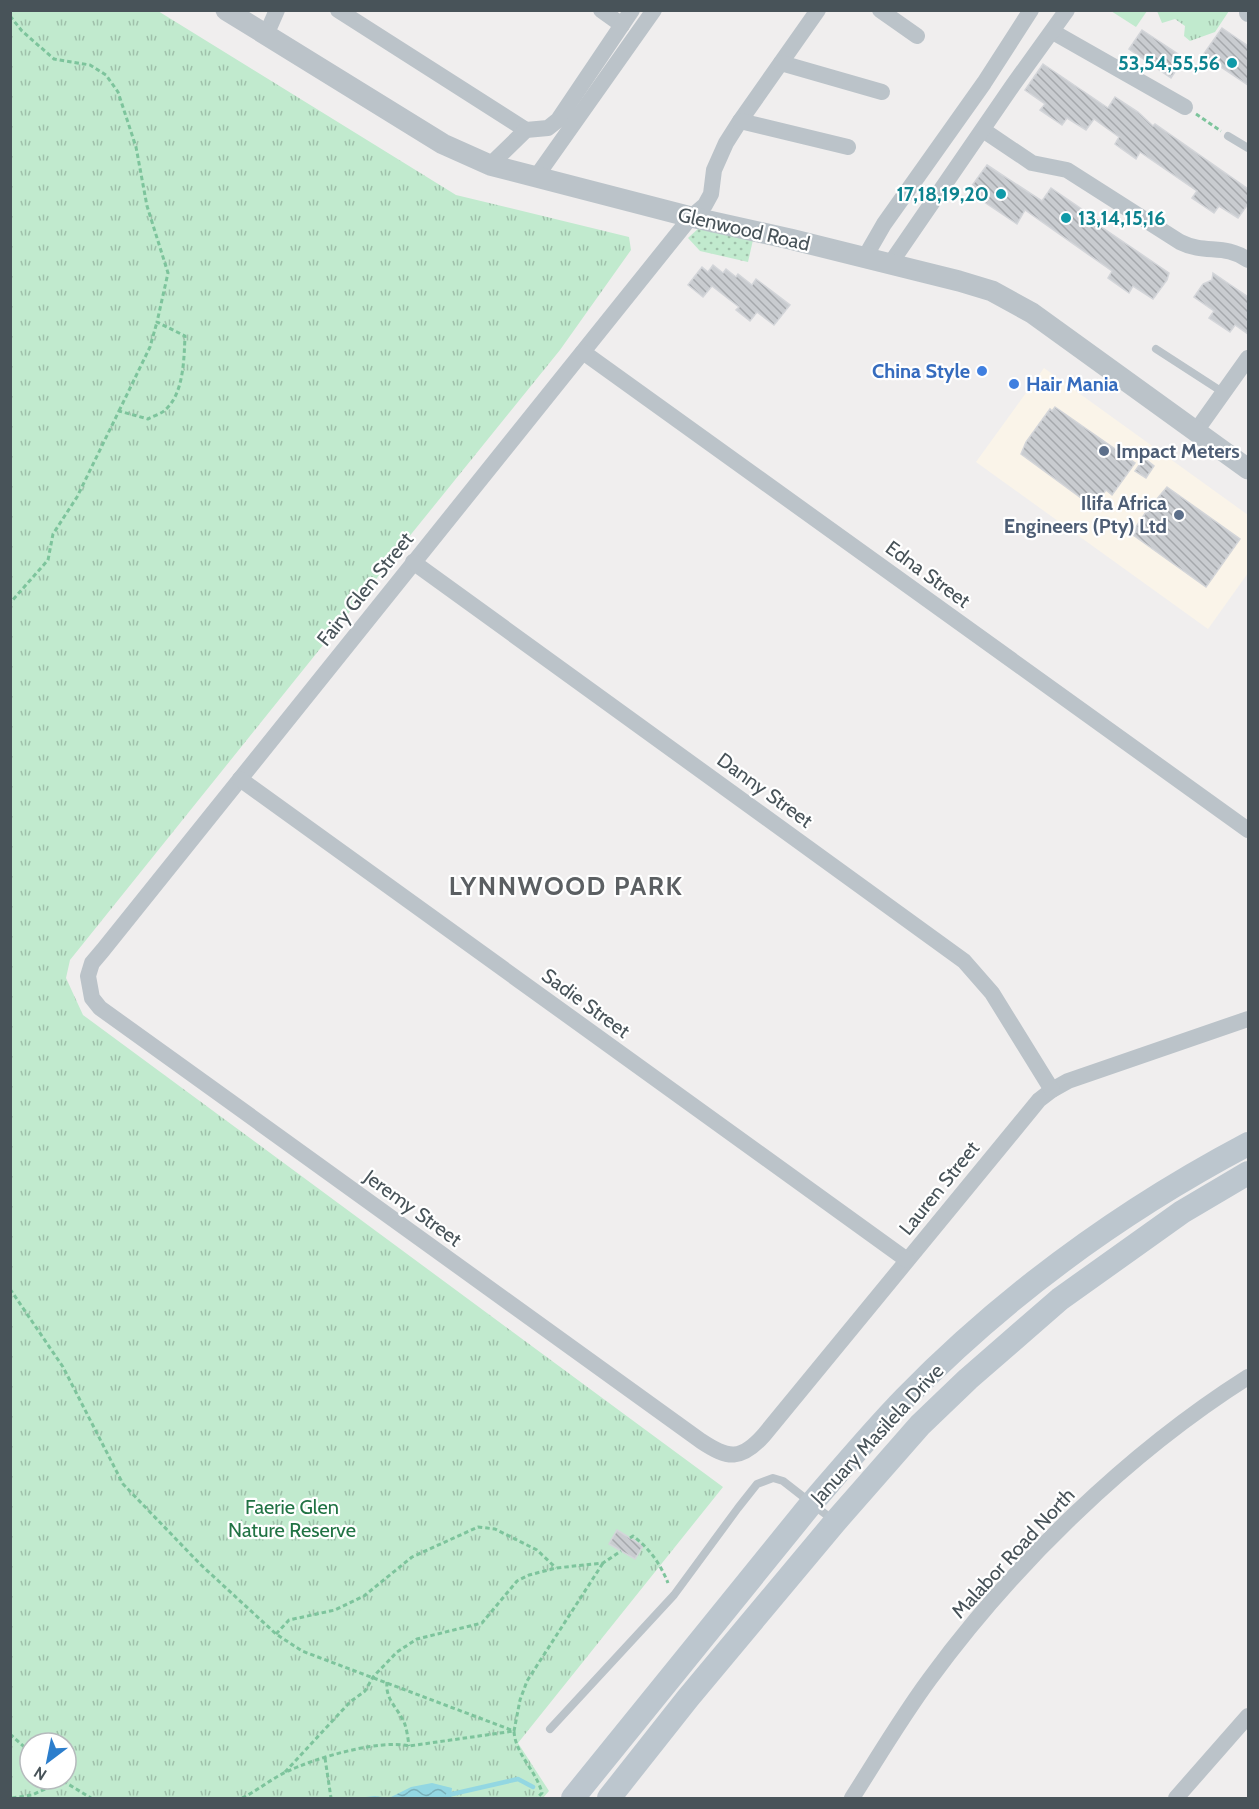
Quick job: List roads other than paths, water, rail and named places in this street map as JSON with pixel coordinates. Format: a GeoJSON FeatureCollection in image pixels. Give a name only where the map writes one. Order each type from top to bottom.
{"type":"FeatureCollection","features":[{"type":"Feature","properties":{"kind":"main road","name":"January Masilela Drive"},"geometry":{"type":"LineString","coordinates":[[573,1798],[811,1504],[851,1456],[906,1397],[979,1329],[1033,1284],[1127,1215],[1248,1143]]}},
{"type":"Feature","properties":{"kind":"main road","name":"January Masilela Drive"},"geometry":{"type":"LineString","coordinates":[[609,1798],[688,1698],[835,1522],[921,1425],[968,1379],[1060,1299],[1117,1257],[1182,1212],[1248,1173]]}},
{"type":"Feature","properties":{"kind":"street","name":"Glenwood Road"},"geometry":{"type":"LineString","coordinates":[[226,10],[443,144],[490,165],[691,217],[865,257],[992,291],[1032,313],[1248,469]]}},
{"type":"Feature","properties":{"kind":"street"},"geometry":{"type":"LineString","coordinates":[[266,35],[277,10]]}},
{"type":"Feature","properties":{"kind":"street"},"geometry":{"type":"LineString","coordinates":[[338,10],[526,130],[548,128],[558,120],[632,10]]}},
{"type":"Feature","properties":{"kind":"street"},"geometry":{"type":"LineString","coordinates":[[601,10],[622,25]]}},
{"type":"Feature","properties":{"kind":"street"},"geometry":{"type":"LineString","coordinates":[[536,177],[654,10]]}},
{"type":"Feature","properties":{"kind":"street","name":"Fairy Glen Street"},"geometry":{"type":"LineString","coordinates":[[90,994],[88,976],[92,963],[691,217],[705,205],[711,194],[714,170],[726,143],[818,10]]}},
{"type":"Feature","properties":{"kind":"street"},"geometry":{"type":"LineString","coordinates":[[880,10],[917,36]]}},
{"type":"Feature","properties":{"kind":"street"},"geometry":{"type":"LineString","coordinates":[[865,257],[884,224],[984,83],[1031,10]]}},
{"type":"Feature","properties":{"kind":"street"},"geometry":{"type":"LineString","coordinates":[[891,264],[1067,10]]}},
{"type":"Feature","properties":{"kind":"street"},"geometry":{"type":"LineString","coordinates":[[1053,32],[1185,107]]}},
{"type":"Feature","properties":{"kind":"street"},"geometry":{"type":"LineString","coordinates":[[781,63],[882,92]]}},
{"type":"Feature","properties":{"kind":"street"},"geometry":{"type":"LineString","coordinates":[[740,121],[848,147]]}},
{"type":"Feature","properties":{"kind":"street"},"geometry":{"type":"LineString","coordinates":[[490,165],[526,130]]}},
{"type":"Feature","properties":{"kind":"street"},"geometry":{"type":"LineString","coordinates":[[983,130],[1032,163],[1067,170],[1190,247],[1205,250],[1230,250],[1248,260]]}},
{"type":"Feature","properties":{"kind":"street","name":"Edna Street"},"geometry":{"type":"LineString","coordinates":[[583,352],[1248,830]]}},
{"type":"Feature","properties":{"kind":"street"},"geometry":{"type":"LineString","coordinates":[[1196,431],[1248,358]]}},
{"type":"Feature","properties":{"kind":"street","name":"Danny Street"},"geometry":{"type":"LineString","coordinates":[[413,562],[964,961],[992,993],[1052,1090]]}},
{"type":"Feature","properties":{"kind":"street","name":"Sadie Street"},"geometry":{"type":"LineString","coordinates":[[240,779],[907,1260]]}},
{"type":"Feature","properties":{"kind":"street","name":"Jeremy Street"},"geometry":{"type":"LineString","coordinates":[[90,994],[96,1004],[113,1017],[716,1451]]}},
{"type":"Feature","properties":{"kind":"street","name":"Lauren Street"},"geometry":{"type":"LineString","coordinates":[[716,1451],[729,1455],[739,1454],[746,1452],[757,1443],[1023,1118],[1052,1090],[1077,1078],[1248,1019]]}},
{"type":"Feature","properties":{"kind":"street","name":"Malabor Road North"},"geometry":{"type":"LineString","coordinates":[[852,1798],[930,1678],[984,1611],[1039,1551],[1124,1470],[1248,1377]]}},
{"type":"Feature","properties":{"kind":"street"},"geometry":{"type":"LineString","coordinates":[[1176,1798],[1248,1716]]}},
{"type":"Feature","properties":{"kind":"lane"},"geometry":{"type":"LineString","coordinates":[[1228,136],[1248,148]]}},
{"type":"Feature","properties":{"kind":"lane"},"geometry":{"type":"LineString","coordinates":[[1156,349],[1224,393]]}},
{"type":"Feature","properties":{"kind":"lane"},"geometry":{"type":"LineString","coordinates":[[550,1729],[674,1595],[758,1484],[773,1478],[783,1481],[835,1522]]}},
{"type":"Feature","properties":{"kind":"water"},"geometry":{"type":"Polygon","coordinates":[[[432,1783],[452,1788],[451,1798],[389,1798],[411,1787],[432,1783]]]}},
{"type":"Feature","properties":{"kind":"water"},"geometry":{"type":"Polygon","coordinates":[[[375,1796],[389,1798],[356,1798],[375,1796]]]}},
{"type":"Feature","properties":{"kind":"waterway"},"geometry":{"type":"LineString","coordinates":[[448,1795],[518,1779],[533,1787]]}},
{"type":"Feature","properties":{"kind":"place","name":"53,54,55,56"},"geometry":{"type":"Point","coordinates":[1232,63]}},
{"type":"Feature","properties":{"kind":"place","name":"17,18,19,20"},"geometry":{"type":"Point","coordinates":[1001,194]}},
{"type":"Feature","properties":{"kind":"place","name":"13,14,15,16"},"geometry":{"type":"Point","coordinates":[1066,218]}},
{"type":"Feature","properties":{"kind":"place","name":"China Style"},"geometry":{"type":"Point","coordinates":[982,371]}},
{"type":"Feature","properties":{"kind":"place","name":"Hair Mania"},"geometry":{"type":"Point","coordinates":[1014,384]}},
{"type":"Feature","properties":{"kind":"place","name":"Impact Meters"},"geometry":{"type":"Point","coordinates":[1104,451]}},
{"type":"Feature","properties":{"kind":"place","name":"Ilifa Africa Engineers (Pty) Ltd"},"geometry":{"type":"Point","coordinates":[1179,515]}},
{"type":"Feature","properties":{"kind":"district","name":"LYNNWOOD PARK"},"geometry":{"type":"Point","coordinates":[566,886]}},
{"type":"Feature","properties":{"kind":"park label","name":"Faerie Glen Nature Reserve"},"geometry":{"type":"Point","coordinates":[292,1518]}}]}
